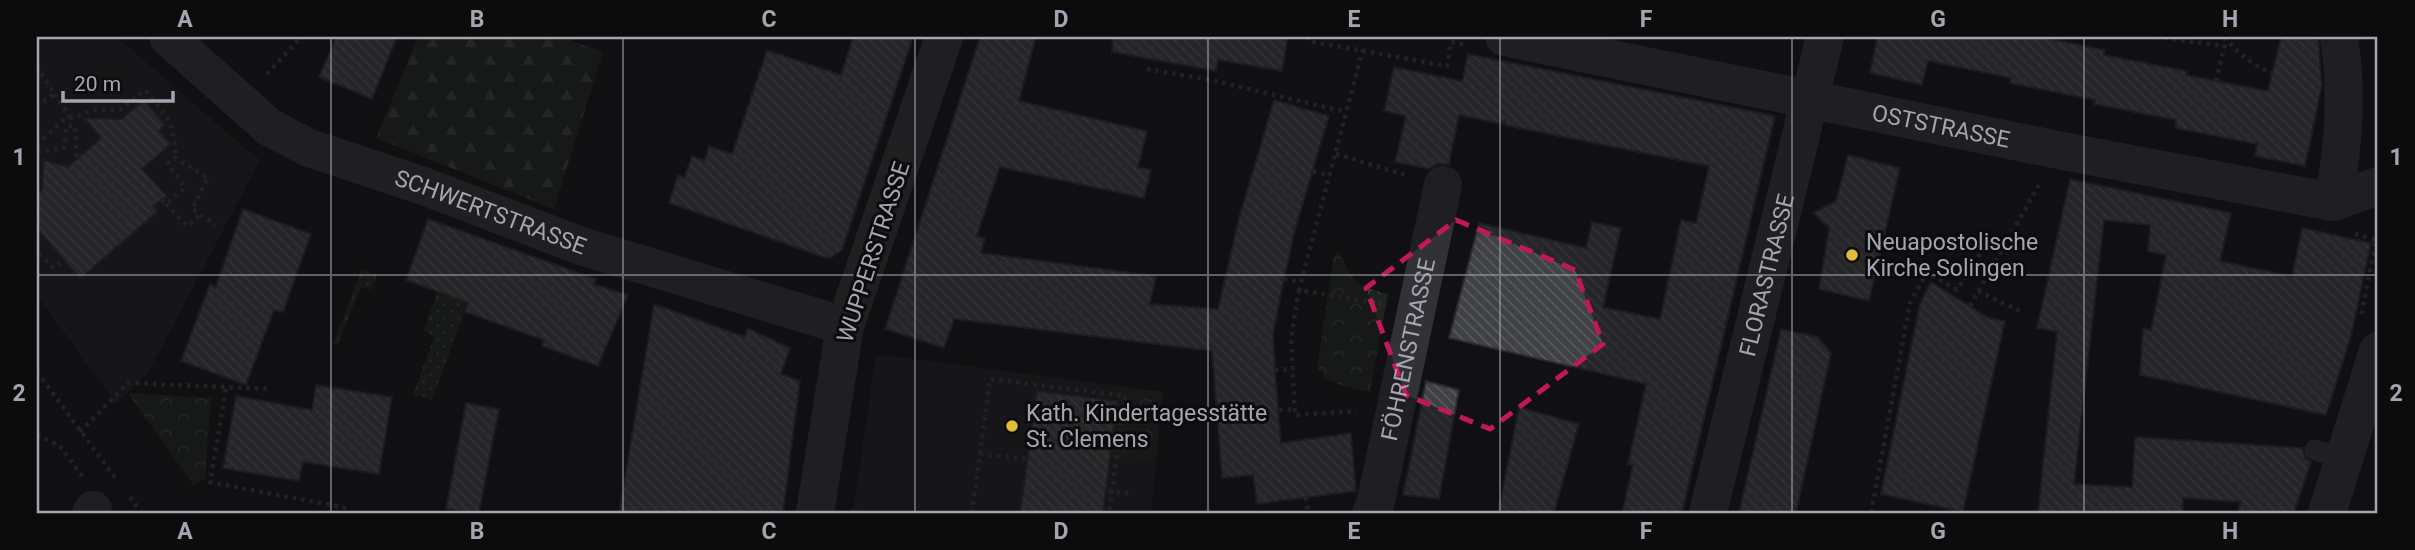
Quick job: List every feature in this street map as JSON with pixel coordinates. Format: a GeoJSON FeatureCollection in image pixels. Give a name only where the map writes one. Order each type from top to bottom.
{"type":"FeatureCollection","features":[{"type":"Feature","properties":{"kind":"street","name":"SCHWERTSTRASSE"},"geometry":{"type":"LineString","coordinates":[[168,37],[269,127],[309,148],[426,187],[584,247],[845,326]]}},
{"type":"Feature","properties":{"kind":"street","name":"WUPPERSTRASSE"},"geometry":{"type":"LineString","coordinates":[[815,513],[845,326],[944,37]]}},
{"type":"Feature","properties":{"kind":"street","name":"FLORASTRASSE"},"geometry":{"type":"LineString","coordinates":[[1707,513],[1825,37]]}},
{"type":"Feature","properties":{"kind":"street"},"geometry":{"type":"LineString","coordinates":[[2339,37],[2344,70],[2345,118],[2333,202],[2378,186]]}},
{"type":"Feature","properties":{"kind":"street","name":"OSTSTRASSE"},"geometry":{"type":"LineString","coordinates":[[1518,40],[1809,100],[2054,168],[2333,202]]}},
{"type":"Feature","properties":{"kind":"street","name":"FÖHRENSTRASSE"},"geometry":{"type":"LineString","coordinates":[[1371,513],[1443,185]]}},
{"type":"Feature","properties":{"kind":"street"},"geometry":{"type":"LineString","coordinates":[[2327,513],[2330,455],[2368,339]]}},
{"type":"Feature","properties":{"kind":"path"},"geometry":{"type":"LineString","coordinates":[[265,76],[301,37]]}},
{"type":"Feature","properties":{"kind":"path"},"geometry":{"type":"LineString","coordinates":[[1309,37],[1308,41],[1447,66],[1451,42],[1518,40]]}},
{"type":"Feature","properties":{"kind":"path"},"geometry":{"type":"LineString","coordinates":[[2157,37],[2224,46]]}},
{"type":"Feature","properties":{"kind":"path"},"geometry":{"type":"LineString","coordinates":[[2216,81],[2226,38],[2255,66],[2272,72]]}},
{"type":"Feature","properties":{"kind":"path"},"geometry":{"type":"LineString","coordinates":[[1358,411],[1295,415],[1291,338],[1301,282],[1363,50]]}},
{"type":"Feature","properties":{"kind":"path"},"geometry":{"type":"LineString","coordinates":[[37,65],[71,118]]}},
{"type":"Feature","properties":{"kind":"path"},"geometry":{"type":"LineString","coordinates":[[1147,69],[1211,80],[1346,112]]}},
{"type":"Feature","properties":{"kind":"path"},"geometry":{"type":"LineString","coordinates":[[37,145],[62,121],[93,110],[120,110],[145,90],[171,122],[176,159]]}},
{"type":"Feature","properties":{"kind":"path"},"geometry":{"type":"LineString","coordinates":[[37,106],[54,94]]}},
{"type":"Feature","properties":{"kind":"path"},"geometry":{"type":"LineString","coordinates":[[37,152],[64,148],[67,126],[75,126],[77,159]]}},
{"type":"Feature","properties":{"kind":"path"},"geometry":{"type":"LineString","coordinates":[[1336,154],[1443,185]]}},
{"type":"Feature","properties":{"kind":"path"},"geometry":{"type":"LineString","coordinates":[[176,159],[168,163],[185,188],[164,202],[187,226],[201,214]]}},
{"type":"Feature","properties":{"kind":"path"},"geometry":{"type":"LineString","coordinates":[[176,159],[208,178],[192,209],[216,225]]}},
{"type":"Feature","properties":{"kind":"path"},"geometry":{"type":"LineString","coordinates":[[1970,306],[2054,168]]}},
{"type":"Feature","properties":{"kind":"path"},"geometry":{"type":"LineString","coordinates":[[1313,171],[1330,176]]}},
{"type":"Feature","properties":{"kind":"path"},"geometry":{"type":"LineString","coordinates":[[2353,233],[2377,240],[2368,339]]}},
{"type":"Feature","properties":{"kind":"path"},"geometry":{"type":"LineString","coordinates":[[1871,513],[1910,303],[1927,272],[1957,290],[1988,242],[2002,250]]}},
{"type":"Feature","properties":{"kind":"path"},"geometry":{"type":"LineString","coordinates":[[37,245],[40,254],[54,268],[63,260]]}},
{"type":"Feature","properties":{"kind":"path"},"geometry":{"type":"LineString","coordinates":[[1284,279],[1301,282]]}},
{"type":"Feature","properties":{"kind":"path"},"geometry":{"type":"LineString","coordinates":[[1299,290],[1390,306]]}},
{"type":"Feature","properties":{"kind":"path"},"geometry":{"type":"LineString","coordinates":[[1978,291],[2024,313]]}},
{"type":"Feature","properties":{"kind":"path"},"geometry":{"type":"LineString","coordinates":[[1275,370],[1293,369]]}},
{"type":"Feature","properties":{"kind":"path"},"geometry":{"type":"LineString","coordinates":[[37,372],[119,483]]}},
{"type":"Feature","properties":{"kind":"path"},"geometry":{"type":"LineString","coordinates":[[972,513],[990,379],[1125,396],[1109,513]]}},
{"type":"Feature","properties":{"kind":"path"},"geometry":{"type":"LineString","coordinates":[[80,432],[128,383],[271,389]]}},
{"type":"Feature","properties":{"kind":"path"},"geometry":{"type":"LineString","coordinates":[[226,389],[210,482],[348,508]]}},
{"type":"Feature","properties":{"kind":"path"},"geometry":{"type":"LineString","coordinates":[[1279,410],[1295,410]]}},
{"type":"Feature","properties":{"kind":"path"},"geometry":{"type":"LineString","coordinates":[[37,435],[60,446],[90,501]]}},
{"type":"Feature","properties":{"kind":"path"},"geometry":{"type":"LineString","coordinates":[[980,454],[1029,459]]}},
{"type":"Feature","properties":{"kind":"path"},"geometry":{"type":"LineString","coordinates":[[1110,491],[1132,494]]}},
{"type":"Feature","properties":{"kind":"path"},"geometry":{"type":"LineString","coordinates":[[127,493],[142,513]]}},
{"type":"Feature","properties":{"kind":"path"},"geometry":{"type":"LineString","coordinates":[[1306,497],[1308,513]]}},
{"type":"Feature","properties":{"kind":"highlighted area"},"geometry":{"type":"Polygon","coordinates":[[[1456,220],[1575,270],[1603,344],[1490,429],[1406,395],[1366,288],[1456,220]]]}},
{"type":"Feature","properties":{"kind":"shaded area"},"geometry":{"type":"Polygon","coordinates":[[[37,37],[117,37],[260,160],[148,373],[116,404],[37,295],[37,37]]]}},
{"type":"Feature","properties":{"kind":"shaded area","name":"Kath. Kindertagesstätte St. Clemens"},"geometry":{"type":"Polygon","coordinates":[[[876,354],[1163,392],[1151,513],[853,513],[876,354]]]}},
{"type":"Feature","properties":{"kind":"green space"},"geometry":{"type":"Polygon","coordinates":[[[418,37],[573,37],[572,41],[603,52],[554,209],[376,138],[418,37]]]}},
{"type":"Feature","properties":{"kind":"green space"},"geometry":{"type":"Polygon","coordinates":[[[1339,252],[1357,282],[1388,294],[1370,392],[1332,381],[1317,366],[1334,256],[1339,252]]]}},
{"type":"Feature","properties":{"kind":"green space"},"geometry":{"type":"Polygon","coordinates":[[[361,270],[378,275],[371,290],[361,287],[337,346],[333,345],[361,270]]]}},
{"type":"Feature","properties":{"kind":"green space"},"geometry":{"type":"Polygon","coordinates":[[[437,292],[468,303],[432,400],[413,395],[434,337],[424,330],[437,292]]]}},
{"type":"Feature","properties":{"kind":"green space"},"geometry":{"type":"Polygon","coordinates":[[[1119,388],[1163,392],[1155,461],[1111,456],[1119,388]]]}},
{"type":"Feature","properties":{"kind":"green space"},"geometry":{"type":"Polygon","coordinates":[[[128,393],[211,398],[205,478],[194,486],[128,393]]]}},
{"type":"Feature","properties":{"kind":"building"},"geometry":{"type":"Polygon","coordinates":[[[336,37],[397,37],[372,99],[319,77],[336,37]]]}},
{"type":"Feature","properties":{"kind":"building"},"geometry":{"type":"Polygon","coordinates":[[[853,37],[913,37],[842,250],[830,258],[823,257],[669,203],[678,175],[684,178],[692,156],[704,161],[709,146],[732,154],[767,50],[841,75],[853,37]]]}},
{"type":"Feature","properties":{"kind":"building"},"geometry":{"type":"Polygon","coordinates":[[[980,37],[1036,37],[1019,101],[1147,131],[1138,167],[1151,170],[1144,198],[1000,167],[977,236],[985,238],[981,253],[1156,276],[1150,304],[1218,309],[1239,218],[1274,100],[1329,116],[1295,230],[1284,279],[1273,334],[1275,370],[1281,443],[1351,433],[1356,491],[1257,504],[1253,475],[1222,478],[1212,351],[954,319],[944,348],[885,329],[980,37]]]}},
{"type":"Feature","properties":{"kind":"building"},"geometry":{"type":"Polygon","coordinates":[[[1113,37],[1288,37],[1282,71],[1218,60],[1216,71],[1112,52],[1113,37]]]}},
{"type":"Feature","properties":{"kind":"building"},"geometry":{"type":"Polygon","coordinates":[[[1877,37],[2041,37],[2105,50],[2104,55],[2187,71],[2186,75],[2268,91],[2281,37],[2318,37],[2322,85],[2305,166],[2255,156],[2257,144],[2175,128],[2176,120],[2094,104],[2095,100],[2010,83],[2011,78],[1928,61],[1922,85],[1870,73],[1877,37]]]}},
{"type":"Feature","properties":{"kind":"building"},"geometry":{"type":"Polygon","coordinates":[[[1468,54],[1775,116],[1682,513],[1622,513],[1633,465],[1628,464],[1646,384],[1449,338],[1479,223],[1586,248],[1592,222],[1621,228],[1603,307],[1660,319],[1681,220],[1696,223],[1709,166],[1504,125],[1505,120],[1501,124],[1459,115],[1449,164],[1437,164],[1429,169],[1395,162],[1406,116],[1384,111],[1394,67],[1462,81],[1468,54]]]}},
{"type":"Feature","properties":{"kind":"building"},"geometry":{"type":"Polygon","coordinates":[[[144,100],[165,125],[159,131],[171,144],[142,169],[167,196],[153,206],[158,211],[80,279],[37,228],[37,195],[42,190],[44,160],[68,167],[101,138],[84,118],[121,119],[144,100]]]}},
{"type":"Feature","properties":{"kind":"building","name":"Neuapostolische Kirche Solingen"},"geometry":{"type":"Polygon","coordinates":[[[1848,155],[1900,168],[1869,301],[1819,289],[1829,228],[1813,213],[1836,201],[1848,155]]]}},
{"type":"Feature","properties":{"kind":"building"},"geometry":{"type":"Polygon","coordinates":[[[2070,179],[2231,213],[2220,261],[2292,276],[2302,228],[2371,243],[2351,336],[2326,415],[2140,375],[2143,328],[2151,330],[2166,255],[2148,251],[2150,225],[2104,220],[2074,484],[2132,487],[2135,437],[2302,448],[2305,458],[2311,462],[2294,513],[2237,513],[2241,502],[2183,498],[2183,513],[2038,513],[2057,332],[2037,328],[2070,179]]]}},
{"type":"Feature","properties":{"kind":"building"},"geometry":{"type":"Polygon","coordinates":[[[243,209],[311,234],[283,312],[274,310],[246,385],[181,361],[210,284],[215,288],[243,209]]]}},
{"type":"Feature","properties":{"kind":"building"},"geometry":{"type":"Polygon","coordinates":[[[428,219],[596,279],[594,284],[628,295],[598,366],[542,346],[544,340],[465,312],[468,303],[406,280],[428,219]]]}},
{"type":"Feature","properties":{"kind":"building"},"geometry":{"type":"Polygon","coordinates":[[[1931,282],[1989,318],[2005,321],[1963,512],[1881,494],[1920,303],[1931,282]]]}},
{"type":"Feature","properties":{"kind":"building"},"geometry":{"type":"Polygon","coordinates":[[[654,304],[745,337],[747,328],[790,348],[781,374],[800,381],[783,513],[619,513],[654,304]]]}},
{"type":"Feature","properties":{"kind":"building"},"geometry":{"type":"Polygon","coordinates":[[[1781,329],[1818,337],[1831,353],[1796,513],[1739,513],[1781,329]]]}},
{"type":"Feature","properties":{"kind":"building"},"geometry":{"type":"Polygon","coordinates":[[[1426,381],[1459,390],[1439,499],[1403,495],[1426,381]]]}},
{"type":"Feature","properties":{"kind":"building"},"geometry":{"type":"Polygon","coordinates":[[[316,385],[392,397],[379,474],[303,462],[299,481],[223,468],[236,396],[312,410],[316,385]]]}},
{"type":"Feature","properties":{"kind":"building"},"geometry":{"type":"Polygon","coordinates":[[[1037,391],[1117,401],[1103,513],[1020,513],[1037,391]]]}},
{"type":"Feature","properties":{"kind":"building"},"geometry":{"type":"Polygon","coordinates":[[[466,403],[499,409],[479,513],[446,509],[466,403]]]}},
{"type":"Feature","properties":{"kind":"building"},"geometry":{"type":"Polygon","coordinates":[[[1519,407],[1579,424],[1554,513],[1498,513],[1519,407]]]}},
{"type":"Feature","properties":{"kind":"place","name":"Neuapostolische Kirche Solingen"},"geometry":{"type":"Point","coordinates":[1852,255]}},
{"type":"Feature","properties":{"kind":"place","name":"Kath. Kindertagesstätte St. Clemens"},"geometry":{"type":"Point","coordinates":[1012,426]}}]}
